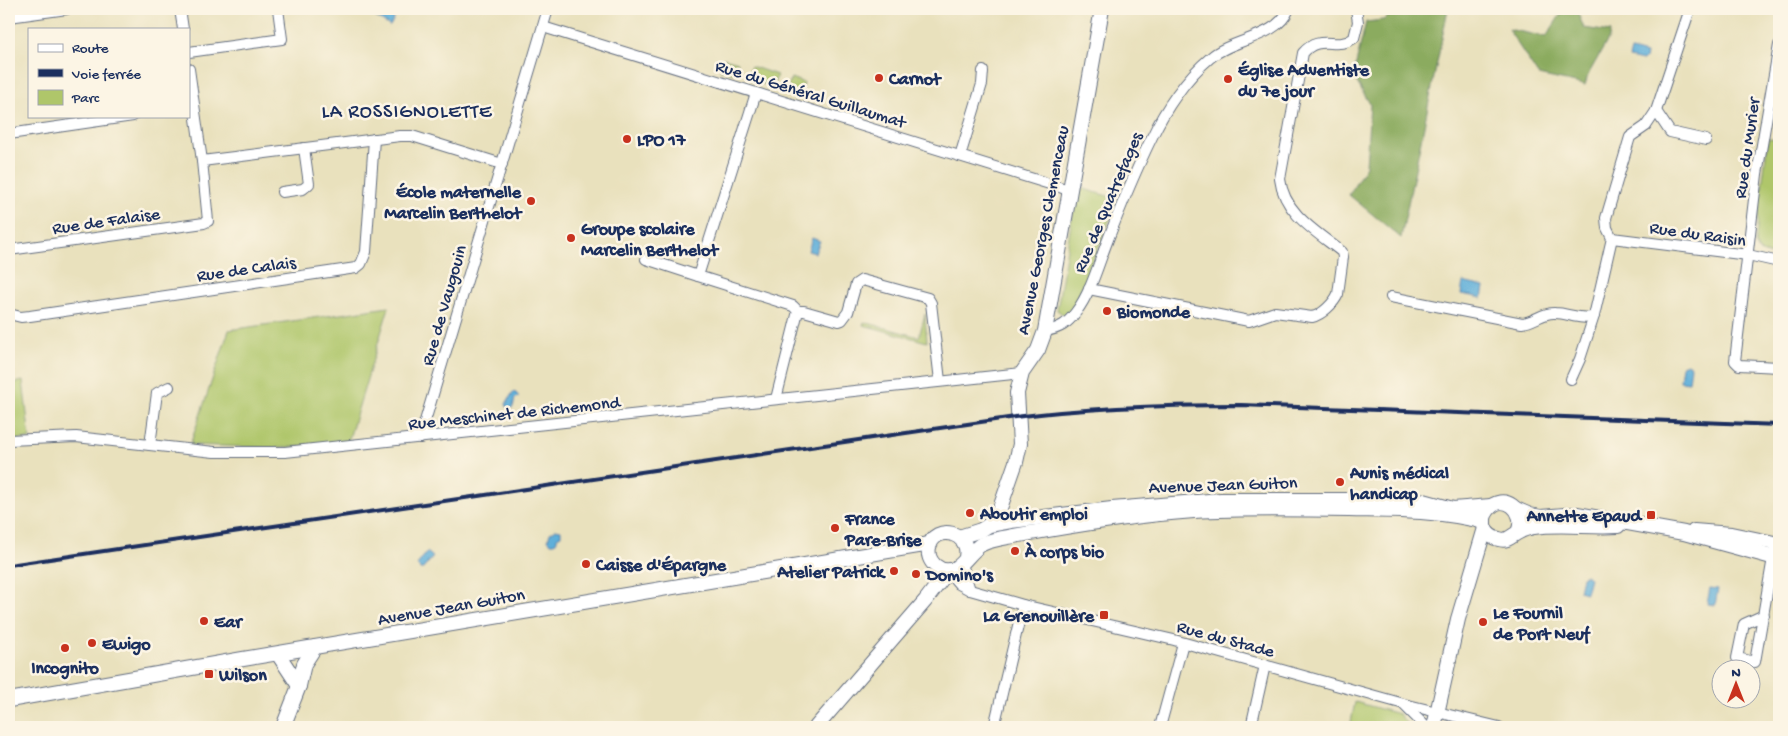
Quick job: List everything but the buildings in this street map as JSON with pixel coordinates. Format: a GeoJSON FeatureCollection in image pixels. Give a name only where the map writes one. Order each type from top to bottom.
{"type":"FeatureCollection","features":[{"type":"Feature","properties":{"kind":"main road","name":"Avenue Georges Clemenceau"},"geometry":{"type":"LineString","coordinates":[[960,537],[981,530],[1002,516],[1019,452],[1020,429],[1017,393],[1022,373],[1038,350],[1045,331],[1102,9]]}},
{"type":"Feature","properties":{"kind":"main road","name":"Avenue Jean Guiton"},"geometry":{"type":"LineString","coordinates":[[1002,516],[1221,500],[1420,500],[1453,508],[1491,506]]}},
{"type":"Feature","properties":{"kind":"main road"},"geometry":{"type":"LineString","coordinates":[[1434,727],[1458,619],[1477,556],[1484,525],[1484,516],[1491,506],[1502,502],[1507,503],[1530,515],[1541,517],[1577,514],[1598,517],[1684,533],[1776,559]]}},
{"type":"Feature","properties":{"kind":"main road"},"geometry":{"type":"LineString","coordinates":[[1516,508],[1521,520],[1518,532]]}},
{"type":"Feature","properties":{"kind":"main road","name":"Avenue Jean Guiton"},"geometry":{"type":"LineString","coordinates":[[964,561],[982,544],[994,540],[1079,524],[1152,515],[1220,510],[1384,510],[1461,517],[1484,525]]}},
{"type":"Feature","properties":{"kind":"main road"},"geometry":{"type":"LineString","coordinates":[[987,543],[992,535],[1006,532],[1002,516]]}},
{"type":"Feature","properties":{"kind":"main road"},"geometry":{"type":"LineString","coordinates":[[1484,525],[1492,537],[1499,540],[1509,539],[1518,532],[1537,527],[1635,525]]}},
{"type":"Feature","properties":{"kind":"main road"},"geometry":{"type":"LineString","coordinates":[[1684,533],[1696,531],[1731,534],[1777,544]]}},
{"type":"Feature","properties":{"kind":"main road"},"geometry":{"type":"LineString","coordinates":[[931,562],[942,570],[948,571],[958,568],[964,561],[965,544],[960,537],[954,534],[943,533],[938,535],[930,544],[929,554],[934,586]]}},
{"type":"Feature","properties":{"kind":"main road"},"geometry":{"type":"LineString","coordinates":[[1477,556],[1499,540]]}},
{"type":"Feature","properties":{"kind":"main road","name":"Avenue Jean Guiton"},"geometry":{"type":"LineString","coordinates":[[9,700],[930,544]]}},
{"type":"Feature","properties":{"kind":"main road","name":"Avenue Jean Guiton"},"geometry":{"type":"LineString","coordinates":[[900,549],[931,562]]}},
{"type":"Feature","properties":{"kind":"main road"},"geometry":{"type":"LineString","coordinates":[[816,727],[926,601],[934,586],[948,571]]}},
{"type":"Feature","properties":{"kind":"main road"},"geometry":{"type":"LineString","coordinates":[[283,727],[299,686],[304,664],[315,647]]}},
{"type":"Feature","properties":{"kind":"main road"},"geometry":{"type":"LineString","coordinates":[[278,654],[299,686]]}},
{"type":"Feature","properties":{"kind":"street"},"geometry":{"type":"LineString","coordinates":[[9,17],[67,9]]}},
{"type":"Feature","properties":{"kind":"street"},"geometry":{"type":"LineString","coordinates":[[180,9],[183,28]]}},
{"type":"Feature","properties":{"kind":"street"},"geometry":{"type":"LineString","coordinates":[[190,52],[282,39],[278,9]]}},
{"type":"Feature","properties":{"kind":"street","name":"Rue de Vaugouin"},"geometry":{"type":"LineString","coordinates":[[420,438],[548,9]]}},
{"type":"Feature","properties":{"kind":"street","name":"Rue de Quatrefages"},"geometry":{"type":"LineString","coordinates":[[1045,331],[1057,330],[1077,311],[1089,289],[1134,173],[1155,131],[1180,92],[1210,57],[1263,33],[1287,15],[1290,9]]}},
{"type":"Feature","properties":{"kind":"street"},"geometry":{"type":"LineString","coordinates":[[1089,289],[1249,321],[1275,312],[1312,318],[1317,316],[1336,299],[1342,266],[1342,252],[1294,214],[1281,188],[1280,179],[1303,53],[1314,44],[1321,42],[1342,44],[1354,38],[1358,22],[1356,9]]}},
{"type":"Feature","properties":{"kind":"street"},"geometry":{"type":"LineString","coordinates":[[1571,379],[1580,359],[1594,316],[1612,238],[1606,218],[1630,137],[1646,126],[1656,111],[1690,9]]}},
{"type":"Feature","properties":{"kind":"street","name":"Rue du Général Guillaumat"},"geometry":{"type":"LineString","coordinates":[[543,27],[1069,190]]}},
{"type":"Feature","properties":{"kind":"street","name":"Rue du Murier"},"geometry":{"type":"LineString","coordinates":[[1779,46],[1757,174],[1735,361],[1739,365],[1779,367]]}},
{"type":"Feature","properties":{"kind":"street"},"geometry":{"type":"LineString","coordinates":[[960,156],[982,84],[983,71]]}},
{"type":"Feature","properties":{"kind":"street"},"geometry":{"type":"LineString","coordinates":[[190,88],[191,108],[202,161],[374,138],[412,136],[502,164]]}},
{"type":"Feature","properties":{"kind":"street"},"geometry":{"type":"LineString","coordinates":[[698,276],[756,93]]}},
{"type":"Feature","properties":{"kind":"street"},"geometry":{"type":"LineString","coordinates":[[1656,111],[1670,132],[1706,140]]}},
{"type":"Feature","properties":{"kind":"street"},"geometry":{"type":"LineString","coordinates":[[9,134],[119,118]]}},
{"type":"Feature","properties":{"kind":"street","name":"Rue de Calais"},"geometry":{"type":"LineString","coordinates":[[9,314],[20,317],[30,316],[356,268],[361,264],[366,252],[374,138]]}},
{"type":"Feature","properties":{"kind":"street"},"geometry":{"type":"LineString","coordinates":[[282,192],[303,189],[309,184],[304,148]]}},
{"type":"Feature","properties":{"kind":"street","name":"Rue de Falaise"},"geometry":{"type":"LineString","coordinates":[[9,250],[204,223],[208,221],[202,161]]}},
{"type":"Feature","properties":{"kind":"street","name":"Rue du Raisin"},"geometry":{"type":"LineString","coordinates":[[1612,238],[1748,255],[1779,262]]}},
{"type":"Feature","properties":{"kind":"street"},"geometry":{"type":"LineString","coordinates":[[646,259],[793,306],[798,312],[839,321],[848,312],[856,284],[862,280],[928,298],[931,303],[940,382]]}},
{"type":"Feature","properties":{"kind":"street"},"geometry":{"type":"LineString","coordinates":[[1391,297],[1522,323],[1529,322],[1547,313],[1588,319],[1594,316]]}},
{"type":"Feature","properties":{"kind":"street"},"geometry":{"type":"LineString","coordinates":[[776,399],[798,312]]}},
{"type":"Feature","properties":{"kind":"street","name":"Rue Meschinet de Richemond"},"geometry":{"type":"LineString","coordinates":[[9,440],[76,437],[214,452],[285,452],[1022,373]]}},
{"type":"Feature","properties":{"kind":"street"},"geometry":{"type":"LineString","coordinates":[[150,445],[157,393],[169,387]]}},
{"type":"Feature","properties":{"kind":"street"},"geometry":{"type":"LineString","coordinates":[[1764,616],[1776,559],[1777,544]]}},
{"type":"Feature","properties":{"kind":"street"},"geometry":{"type":"LineString","coordinates":[[964,561],[970,590]]}},
{"type":"Feature","properties":{"kind":"street"},"geometry":{"type":"LineString","coordinates":[[948,571],[960,584],[970,590]]}},
{"type":"Feature","properties":{"kind":"street","name":"Rue du Stade"},"geometry":{"type":"LineString","coordinates":[[970,590],[1024,605],[1183,643],[1404,704],[1499,727]]}},
{"type":"Feature","properties":{"kind":"street"},"geometry":{"type":"LineString","coordinates":[[994,727],[1024,605]]}},
{"type":"Feature","properties":{"kind":"street"},"geometry":{"type":"LineString","coordinates":[[1160,727],[1183,643]]}},
{"type":"Feature","properties":{"kind":"street"},"geometry":{"type":"LineString","coordinates":[[1251,727],[1264,665]]}},
{"type":"Feature","properties":{"kind":"street"},"geometry":{"type":"LineString","coordinates":[[1404,704],[1426,727]]}},
{"type":"Feature","properties":{"kind":"green space"},"geometry":{"type":"Polygon","coordinates":[[[1402,9],[1448,9],[1401,238],[1349,195],[1366,166],[1370,104],[1353,76],[1366,22],[1383,20],[1402,9]]]}},
{"type":"Feature","properties":{"kind":"green space"},"geometry":{"type":"Polygon","coordinates":[[[1564,9],[1576,9],[1584,28],[1610,32],[1609,38],[1588,75],[1585,85],[1538,75],[1508,29],[1546,37],[1564,9]]]}},
{"type":"Feature","properties":{"kind":"green space"},"geometry":{"type":"Polygon","coordinates":[[[724,58],[738,62],[734,74],[720,70],[724,58]]]}},
{"type":"Feature","properties":{"kind":"green space"},"geometry":{"type":"Polygon","coordinates":[[[751,66],[777,75],[773,87],[747,78],[751,66]]]}},
{"type":"Feature","properties":{"kind":"green space"},"geometry":{"type":"Polygon","coordinates":[[[791,78],[804,83],[800,95],[786,91],[791,78]]]}},
{"type":"Feature","properties":{"kind":"green space"},"geometry":{"type":"Polygon","coordinates":[[[1768,138],[1779,139],[1779,258],[1759,251],[1755,244],[1768,138]]]}},
{"type":"Feature","properties":{"kind":"green space"},"geometry":{"type":"Polygon","coordinates":[[[1077,187],[1118,199],[1075,305],[1064,315],[1057,310],[1077,187]]]}},
{"type":"Feature","properties":{"kind":"green space"},"geometry":{"type":"Polygon","coordinates":[[[389,307],[348,442],[281,448],[190,445],[229,330],[389,307]]]}},
{"type":"Feature","properties":{"kind":"green space"},"geometry":{"type":"Polygon","coordinates":[[[925,314],[927,342],[863,325],[864,322],[919,337],[925,314]]]}},
{"type":"Feature","properties":{"kind":"green space"},"geometry":{"type":"Polygon","coordinates":[[[23,381],[30,439],[9,440],[9,384],[23,381]]]}},
{"type":"Feature","properties":{"kind":"green space"},"geometry":{"type":"Polygon","coordinates":[[[1355,702],[1399,714],[1410,727],[1350,727],[1355,702]]]}},
{"type":"Feature","properties":{"kind":"water"},"geometry":{"type":"Polygon","coordinates":[[[379,9],[395,17],[390,26],[374,16],[379,9]]]}},
{"type":"Feature","properties":{"kind":"water"},"geometry":{"type":"Polygon","coordinates":[[[1631,50],[1646,54],[1645,59],[1643,61],[1629,58],[1631,50]]]}},
{"type":"Feature","properties":{"kind":"water"},"geometry":{"type":"Polygon","coordinates":[[[812,238],[820,241],[815,253],[808,251],[812,238]]]}},
{"type":"Feature","properties":{"kind":"water"},"geometry":{"type":"Polygon","coordinates":[[[1463,282],[1484,287],[1482,298],[1461,294],[1463,282]]]}},
{"type":"Feature","properties":{"kind":"water"},"geometry":{"type":"Polygon","coordinates":[[[1687,363],[1691,366],[1689,382],[1680,381],[1682,365],[1687,363]]]}},
{"type":"Feature","properties":{"kind":"water"},"geometry":{"type":"Polygon","coordinates":[[[513,392],[519,397],[515,398],[513,407],[508,409],[506,404],[513,392]]]}},
{"type":"Feature","properties":{"kind":"water"},"geometry":{"type":"Polygon","coordinates":[[[556,529],[561,530],[561,535],[557,537],[555,543],[551,543],[548,540],[550,533],[556,529]]]}},
{"type":"Feature","properties":{"kind":"water"},"geometry":{"type":"Polygon","coordinates":[[[427,552],[433,557],[423,569],[420,569],[417,565],[427,552]]]}},
{"type":"Feature","properties":{"kind":"water"},"geometry":{"type":"Polygon","coordinates":[[[1585,575],[1590,578],[1586,593],[1579,591],[1582,577],[1585,575]]]}},
{"type":"Feature","properties":{"kind":"water"},"geometry":{"type":"Polygon","coordinates":[[[1710,588],[1718,589],[1715,605],[1707,604],[1710,588]]]}},
{"type":"Feature","properties":{"kind":"railway"},"geometry":{"type":"LineString","coordinates":[[9,565],[1015,417],[1072,411],[1157,406],[1241,405],[1779,425]]}},
{"type":"Feature","properties":{"kind":"place","name":"Carnot"},"geometry":{"type":"Point","coordinates":[879,78]}},
{"type":"Feature","properties":{"kind":"place","name":"Église Adventiste du 7e jour"},"geometry":{"type":"Point","coordinates":[1228,79]}},
{"type":"Feature","properties":{"kind":"place","name":"LPO 17"},"geometry":{"type":"Point","coordinates":[627,139]}},
{"type":"Feature","properties":{"kind":"place","name":"École maternelle Marcelin Berthelot"},"geometry":{"type":"Point","coordinates":[531,201]}},
{"type":"Feature","properties":{"kind":"place","name":"Groupe scolaire Marcelin Berthelot"},"geometry":{"type":"Point","coordinates":[571,238]}},
{"type":"Feature","properties":{"kind":"place","name":"Biomonde"},"geometry":{"type":"Point","coordinates":[1107,311]}},
{"type":"Feature","properties":{"kind":"place","name":"Aunis médical handicap"},"geometry":{"type":"Point","coordinates":[1340,482]}},
{"type":"Feature","properties":{"kind":"place","name":"Aboutir emploi"},"geometry":{"type":"Point","coordinates":[970,513]}},
{"type":"Feature","properties":{"kind":"place","name":"Annette Epaud"},"geometry":{"type":"Point","coordinates":[1651,515]}},
{"type":"Feature","properties":{"kind":"place","name":"France Pare-Brise"},"geometry":{"type":"Point","coordinates":[835,528]}},
{"type":"Feature","properties":{"kind":"place","name":"À corps bio"},"geometry":{"type":"Point","coordinates":[1015,551]}},
{"type":"Feature","properties":{"kind":"place","name":"Caisse d'Épargne"},"geometry":{"type":"Point","coordinates":[586,564]}},
{"type":"Feature","properties":{"kind":"place","name":"Atelier Patrick"},"geometry":{"type":"Point","coordinates":[894,571]}},
{"type":"Feature","properties":{"kind":"place","name":"Domino's"},"geometry":{"type":"Point","coordinates":[916,574]}},
{"type":"Feature","properties":{"kind":"place","name":"La Grenouillère"},"geometry":{"type":"Point","coordinates":[1104,615]}},
{"type":"Feature","properties":{"kind":"place","name":"Ear"},"geometry":{"type":"Point","coordinates":[204,621]}},
{"type":"Feature","properties":{"kind":"place","name":"Le Fournil de Port Neuf"},"geometry":{"type":"Point","coordinates":[1483,622]}},
{"type":"Feature","properties":{"kind":"place","name":"Ewigo"},"geometry":{"type":"Point","coordinates":[92,643]}},
{"type":"Feature","properties":{"kind":"place","name":"Incognito"},"geometry":{"type":"Point","coordinates":[65,648]}},
{"type":"Feature","properties":{"kind":"place","name":"Wilson"},"geometry":{"type":"Point","coordinates":[209,674]}},
{"type":"Feature","properties":{"kind":"district","name":"LA ROSSIGNOLETTE"},"geometry":{"type":"Point","coordinates":[407,110]}}]}
